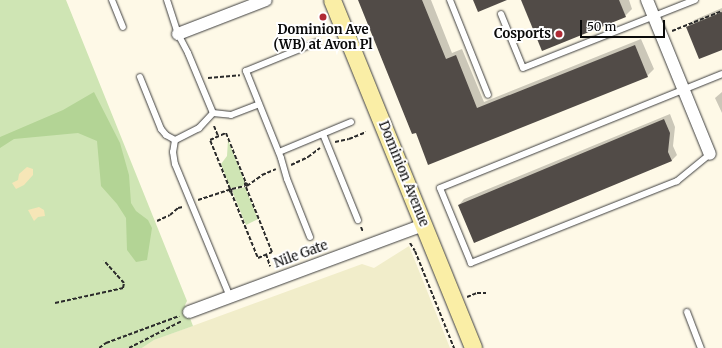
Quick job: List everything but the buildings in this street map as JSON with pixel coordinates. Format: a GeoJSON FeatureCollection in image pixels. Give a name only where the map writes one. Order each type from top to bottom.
{"type":"FeatureCollection","features":[{"type":"Feature","properties":{"kind":"main road","name":"Dominion Avenue"},"geometry":{"type":"LineString","coordinates":[[332,0],[473,348]]}},
{"type":"Feature","properties":{"kind":"street"},"geometry":{"type":"LineString","coordinates":[[178,34],[266,0]]}},
{"type":"Feature","properties":{"kind":"street"},"geometry":{"type":"LineString","coordinates":[[648,0],[710,154]]}},
{"type":"Feature","properties":{"kind":"street","name":"Nile Gate"},"geometry":{"type":"LineString","coordinates":[[189,312],[423,224]]}},
{"type":"Feature","properties":{"kind":"lane"},"geometry":{"type":"LineString","coordinates":[[112,0],[123,27]]}},
{"type":"Feature","properties":{"kind":"lane"},"geometry":{"type":"LineString","coordinates":[[167,0],[178,34],[188,53],[213,113]]}},
{"type":"Feature","properties":{"kind":"lane"},"geometry":{"type":"LineString","coordinates":[[450,0],[488,96]]}},
{"type":"Feature","properties":{"kind":"lane"},"geometry":{"type":"LineString","coordinates":[[501,14],[523,68],[695,0]]}},
{"type":"Feature","properties":{"kind":"lane"},"geometry":{"type":"LineString","coordinates":[[310,237],[287,179],[279,152],[246,72],[317,42]]}},
{"type":"Feature","properties":{"kind":"lane"},"geometry":{"type":"LineString","coordinates":[[710,154],[677,181],[471,263],[440,188],[722,74]]}},
{"type":"Feature","properties":{"kind":"lane"},"geometry":{"type":"LineString","coordinates":[[140,77],[161,130],[166,136],[175,140]]}},
{"type":"Feature","properties":{"kind":"lane"},"geometry":{"type":"LineString","coordinates":[[213,113],[231,115],[259,104]]}},
{"type":"Feature","properties":{"kind":"lane"},"geometry":{"type":"LineString","coordinates":[[175,140],[199,128],[213,113]]}},
{"type":"Feature","properties":{"kind":"lane"},"geometry":{"type":"LineString","coordinates":[[279,152],[351,122]]}},
{"type":"Feature","properties":{"kind":"lane"},"geometry":{"type":"LineString","coordinates":[[323,134],[358,220]]}},
{"type":"Feature","properties":{"kind":"lane"},"geometry":{"type":"LineString","coordinates":[[175,140],[173,152],[175,164],[230,297]]}},
{"type":"Feature","properties":{"kind":"lane"},"geometry":{"type":"LineString","coordinates":[[687,312],[701,348]]}},
{"type":"Feature","properties":{"kind":"path"},"geometry":{"type":"LineString","coordinates":[[662,35],[722,10]]}},
{"type":"Feature","properties":{"kind":"path"},"geometry":{"type":"LineString","coordinates":[[208,78],[236,77],[246,72]]}},
{"type":"Feature","properties":{"kind":"path"},"geometry":{"type":"LineString","coordinates":[[214,126],[218,136]]}},
{"type":"Feature","properties":{"kind":"path"},"geometry":{"type":"LineString","coordinates":[[333,142],[349,139],[366,132]]}},
{"type":"Feature","properties":{"kind":"path"},"geometry":{"type":"LineString","coordinates":[[226,133],[272,252],[258,258],[210,140],[218,136],[226,133]]}},
{"type":"Feature","properties":{"kind":"path"},"geometry":{"type":"LineString","coordinates":[[288,165],[308,157],[321,148]]}},
{"type":"Feature","properties":{"kind":"path"},"geometry":{"type":"LineString","coordinates":[[196,201],[246,185],[278,168]]}},
{"type":"Feature","properties":{"kind":"path"},"geometry":{"type":"LineString","coordinates":[[157,221],[170,215],[178,208],[186,205]]}},
{"type":"Feature","properties":{"kind":"path"},"geometry":{"type":"LineString","coordinates":[[410,243],[415,251],[454,348]]}},
{"type":"Feature","properties":{"kind":"path"},"geometry":{"type":"LineString","coordinates":[[266,254],[270,266]]}},
{"type":"Feature","properties":{"kind":"path"},"geometry":{"type":"LineString","coordinates":[[55,303],[123,288],[124,283],[104,261]]}},
{"type":"Feature","properties":{"kind":"path"},"geometry":{"type":"LineString","coordinates":[[455,302],[477,293],[486,293]]}},
{"type":"Feature","properties":{"kind":"path"},"geometry":{"type":"LineString","coordinates":[[99,348],[106,343],[189,312]]}},
{"type":"Feature","properties":{"kind":"path"},"geometry":{"type":"LineString","coordinates":[[129,348],[174,326],[184,319],[189,312]]}},
{"type":"Feature","properties":{"kind":"shaded area"},"geometry":{"type":"Polygon","coordinates":[[[409,246],[450,348],[142,348],[154,340],[362,264],[374,268],[409,246]]]}},
{"type":"Feature","properties":{"kind":"green space"},"geometry":{"type":"Polygon","coordinates":[[[0,0],[66,0],[187,301],[185,305],[193,326],[154,340],[142,348],[0,348],[0,0]]]}},
{"type":"Feature","properties":{"kind":"green space"},"geometry":{"type":"Polygon","coordinates":[[[94,92],[120,143],[129,175],[131,203],[136,211],[148,220],[152,228],[147,260],[136,262],[127,250],[126,218],[117,204],[101,186],[97,141],[78,133],[14,139],[0,148],[0,137],[63,110],[94,92]]]}},
{"type":"Feature","properties":{"kind":"green space"},"geometry":{"type":"Polygon","coordinates":[[[228,140],[245,182],[243,186],[230,188],[221,164],[227,156],[228,140]]]}},
{"type":"Feature","properties":{"kind":"green space"},"geometry":{"type":"Polygon","coordinates":[[[245,187],[258,219],[246,225],[233,193],[233,190],[245,187]]]}},
{"type":"Feature","properties":{"kind":"sand"},"geometry":{"type":"Polygon","coordinates":[[[27,167],[33,169],[33,175],[24,185],[16,189],[12,183],[18,180],[19,174],[27,167]]]}},
{"type":"Feature","properties":{"kind":"sand"},"geometry":{"type":"Polygon","coordinates":[[[39,207],[44,210],[45,216],[38,217],[34,221],[28,210],[39,207]]]}},
{"type":"Feature","properties":{"kind":"place","name":"Dominion Ave (WB) at Avon Pl"},"geometry":{"type":"Point","coordinates":[323,17]}},
{"type":"Feature","properties":{"kind":"place","name":"Cosports"},"geometry":{"type":"Point","coordinates":[559,34]}}]}
